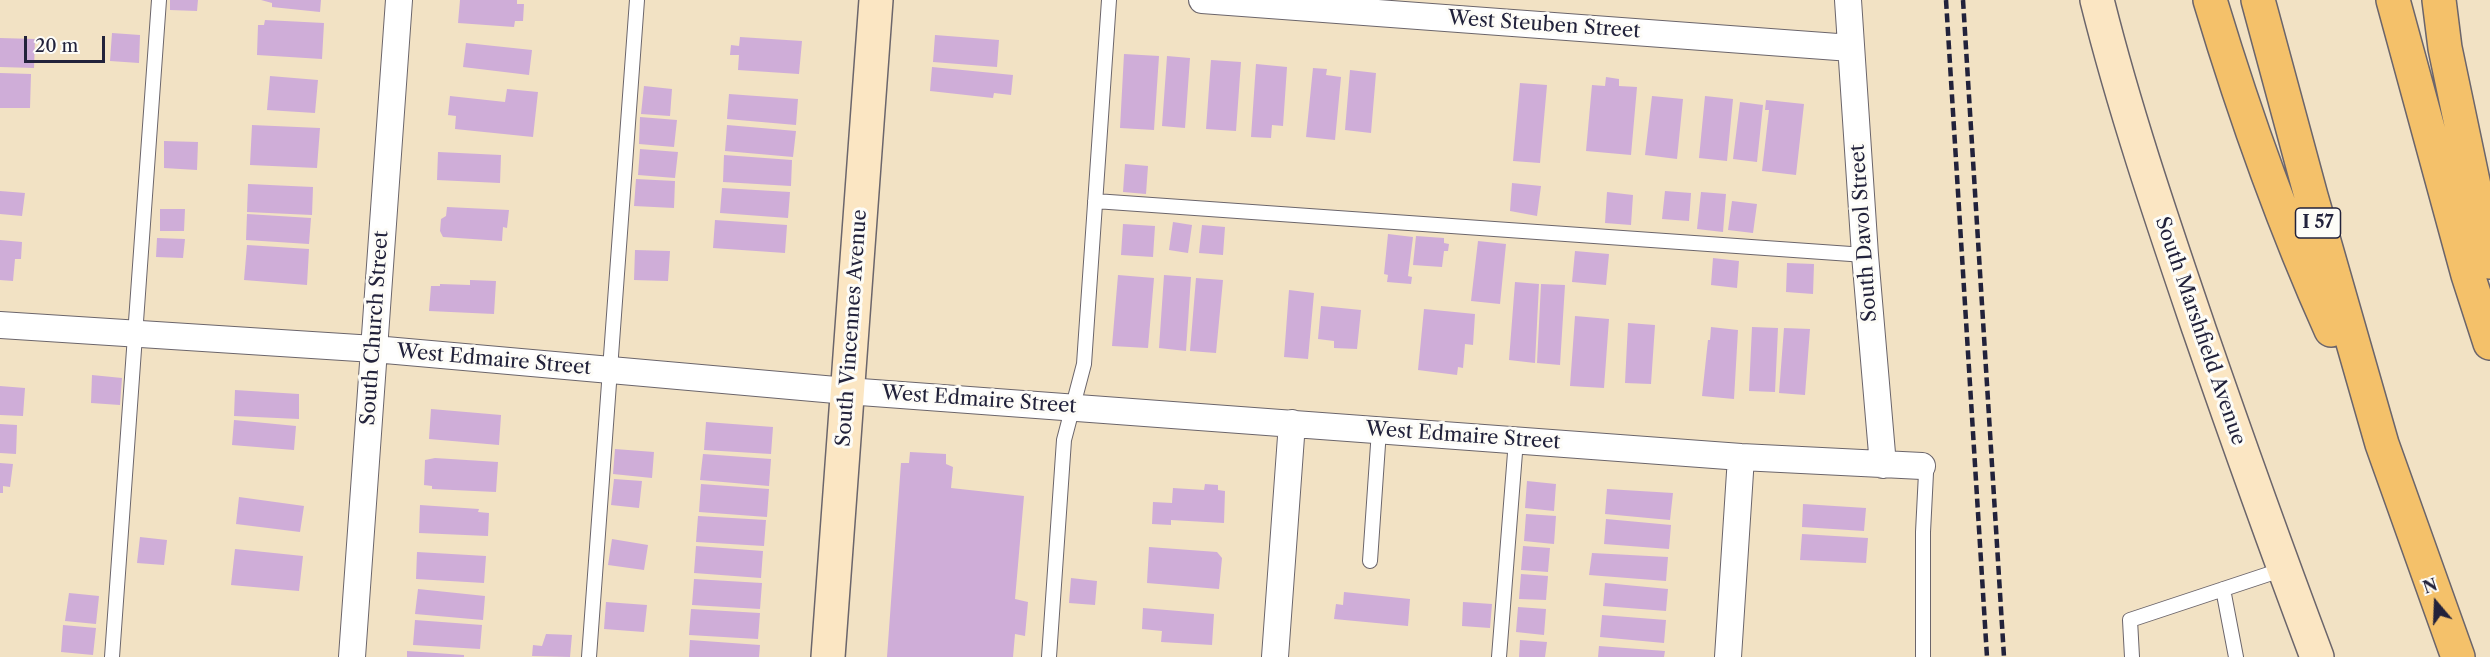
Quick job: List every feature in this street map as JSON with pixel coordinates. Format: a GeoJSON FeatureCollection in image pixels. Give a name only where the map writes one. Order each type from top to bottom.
{"type":"FeatureCollection","features":[{"type":"Feature","properties":{"kind":"highway"},"geometry":{"type":"LineString","coordinates":[[2210,0],[2238,91],[2287,228],[2382,444]]}},
{"type":"Feature","properties":{"kind":"highway","name":"I 57"},"geometry":{"type":"LineString","coordinates":[[2258,0],[2382,444],[2458,657]]}},
{"type":"Feature","properties":{"kind":"highway"},"geometry":{"type":"LineString","coordinates":[[2393,0],[2468,275],[2490,343]]}},
{"type":"Feature","properties":{"kind":"highway"},"geometry":{"type":"LineString","coordinates":[[2439,0],[2445,48],[2490,262]]}},
{"type":"Feature","properties":{"kind":"main road","name":"South Vincennes Avenue"},"geometry":{"type":"LineString","coordinates":[[828,657],[876,0]]}},
{"type":"Feature","properties":{"kind":"main road","name":"South Marshfield Avenue"},"geometry":{"type":"LineString","coordinates":[[2097,0],[2146,177],[2250,477],[2317,657]]}},
{"type":"Feature","properties":{"kind":"street","name":"South Church Street"},"geometry":{"type":"LineString","coordinates":[[352,657],[399,0]]}},
{"type":"Feature","properties":{"kind":"street","name":"West Steuben Street"},"geometry":{"type":"LineString","coordinates":[[1202,0],[1851,48]]}},
{"type":"Feature","properties":{"kind":"street","name":"South Davol Street"},"geometry":{"type":"LineString","coordinates":[[1848,0],[1865,255],[1883,465]]}},
{"type":"Feature","properties":{"kind":"street","name":"West Edmaire Street"},"geometry":{"type":"LineString","coordinates":[[0,325],[374,349],[847,391],[1741,457],[1922,466]]}},
{"type":"Feature","properties":{"kind":"street"},"geometry":{"type":"LineString","coordinates":[[1275,657],[1292,423]]}},
{"type":"Feature","properties":{"kind":"street"},"geometry":{"type":"LineString","coordinates":[[1728,657],[1741,457]]}},
{"type":"Feature","properties":{"kind":"lane"},"geometry":{"type":"LineString","coordinates":[[112,657],[159,0]]}},
{"type":"Feature","properties":{"kind":"lane"},"geometry":{"type":"LineString","coordinates":[[589,657],[637,0]]}},
{"type":"Feature","properties":{"kind":"lane"},"geometry":{"type":"LineString","coordinates":[[1049,657],[1064,440],[1084,364],[1108,0]]}},
{"type":"Feature","properties":{"kind":"lane"},"geometry":{"type":"LineString","coordinates":[[1095,201],[1865,255]]}},
{"type":"Feature","properties":{"kind":"lane"},"geometry":{"type":"LineString","coordinates":[[1370,561],[1379,430]]}},
{"type":"Feature","properties":{"kind":"lane"},"geometry":{"type":"LineString","coordinates":[[1499,657],[1516,440]]}},
{"type":"Feature","properties":{"kind":"lane"},"geometry":{"type":"LineString","coordinates":[[1922,466],[1926,473],[1923,531],[1923,657]]}},
{"type":"Feature","properties":{"kind":"lane"},"geometry":{"type":"LineString","coordinates":[[2132,657],[2130,620],[2284,570]]}},
{"type":"Feature","properties":{"kind":"lane"},"geometry":{"type":"LineString","coordinates":[[2223,589],[2236,657]]}},
{"type":"Feature","properties":{"kind":"building"},"geometry":{"type":"Polygon","coordinates":[[[170,0],[198,0],[197,11],[170,10],[170,0]]]}},
{"type":"Feature","properties":{"kind":"building"},"geometry":{"type":"Polygon","coordinates":[[[261,0],[321,0],[320,12],[272,7],[272,3],[261,0]]]}},
{"type":"Feature","properties":{"kind":"building"},"geometry":{"type":"Polygon","coordinates":[[[460,0],[517,0],[517,4],[524,4],[523,21],[515,21],[514,27],[458,23],[460,0]]]}},
{"type":"Feature","properties":{"kind":"building"},"geometry":{"type":"Polygon","coordinates":[[[265,20],[324,23],[322,59],[257,55],[258,25],[264,25],[265,20]]]}},
{"type":"Feature","properties":{"kind":"building"},"geometry":{"type":"Polygon","coordinates":[[[112,33],[140,35],[139,63],[110,61],[112,33]]]}},
{"type":"Feature","properties":{"kind":"building"},"geometry":{"type":"Polygon","coordinates":[[[935,35],[999,40],[997,67],[933,62],[935,35]]]}},
{"type":"Feature","properties":{"kind":"building"},"geometry":{"type":"Polygon","coordinates":[[[740,37],[802,41],[799,74],[738,70],[739,55],[730,55],[731,45],[739,46],[740,37]]]}},
{"type":"Feature","properties":{"kind":"building"},"geometry":{"type":"Polygon","coordinates":[[[0,38],[35,39],[34,68],[0,67],[0,38]]]}},
{"type":"Feature","properties":{"kind":"building"},"geometry":{"type":"Polygon","coordinates":[[[466,43],[532,50],[529,75],[463,67],[466,43]]]}},
{"type":"Feature","properties":{"kind":"building"},"geometry":{"type":"Polygon","coordinates":[[[1124,54],[1159,56],[1154,130],[1120,128],[1124,54]]]}},
{"type":"Feature","properties":{"kind":"building"},"geometry":{"type":"Polygon","coordinates":[[[1167,56],[1190,58],[1185,128],[1162,126],[1167,56]]]}},
{"type":"Feature","properties":{"kind":"building"},"geometry":{"type":"Polygon","coordinates":[[[1211,60],[1241,62],[1236,131],[1206,129],[1211,60]]]}},
{"type":"Feature","properties":{"kind":"building"},"geometry":{"type":"Polygon","coordinates":[[[1256,64],[1287,67],[1283,126],[1272,125],[1271,138],[1251,137],[1256,64]]]}},
{"type":"Feature","properties":{"kind":"building"},"geometry":{"type":"Polygon","coordinates":[[[932,67],[1013,75],[1011,95],[994,93],[993,98],[930,91],[932,67]]]}},
{"type":"Feature","properties":{"kind":"building"},"geometry":{"type":"Polygon","coordinates":[[[1313,68],[1327,69],[1326,75],[1341,77],[1335,140],[1306,137],[1313,68]]]}},
{"type":"Feature","properties":{"kind":"building"},"geometry":{"type":"Polygon","coordinates":[[[1350,70],[1376,73],[1371,133],[1345,130],[1350,70]]]}},
{"type":"Feature","properties":{"kind":"building"},"geometry":{"type":"Polygon","coordinates":[[[0,73],[31,74],[30,108],[0,108],[0,73]]]}},
{"type":"Feature","properties":{"kind":"building"},"geometry":{"type":"Polygon","coordinates":[[[270,76],[318,80],[315,113],[267,110],[270,76]]]}},
{"type":"Feature","properties":{"kind":"building"},"geometry":{"type":"Polygon","coordinates":[[[1606,77],[1619,79],[1619,86],[1637,87],[1631,155],[1586,151],[1592,85],[1605,86],[1606,77]]]}},
{"type":"Feature","properties":{"kind":"building"},"geometry":{"type":"Polygon","coordinates":[[[1520,83],[1547,85],[1540,163],[1513,161],[1520,83]]]}},
{"type":"Feature","properties":{"kind":"building"},"geometry":{"type":"Polygon","coordinates":[[[644,86],[672,89],[670,116],[641,114],[644,86]]]}},
{"type":"Feature","properties":{"kind":"building"},"geometry":{"type":"Polygon","coordinates":[[[507,89],[538,92],[533,137],[455,129],[456,116],[448,115],[450,96],[505,102],[507,89]]]}},
{"type":"Feature","properties":{"kind":"building"},"geometry":{"type":"Polygon","coordinates":[[[729,94],[798,99],[796,125],[727,119],[729,94]]]}},
{"type":"Feature","properties":{"kind":"building"},"geometry":{"type":"Polygon","coordinates":[[[1652,96],[1683,99],[1677,159],[1645,155],[1652,96]]]}},
{"type":"Feature","properties":{"kind":"building"},"geometry":{"type":"Polygon","coordinates":[[[1705,96],[1733,99],[1727,161],[1699,158],[1705,96]]]}},
{"type":"Feature","properties":{"kind":"building"},"geometry":{"type":"Polygon","coordinates":[[[1766,100],[1804,104],[1796,175],[1762,171],[1769,110],[1765,110],[1766,100]]]}},
{"type":"Feature","properties":{"kind":"building"},"geometry":{"type":"Polygon","coordinates":[[[1740,102],[1763,105],[1757,162],[1733,159],[1740,102]]]}},
{"type":"Feature","properties":{"kind":"building"},"geometry":{"type":"Polygon","coordinates":[[[640,117],[677,120],[674,147],[639,144],[640,117]]]}},
{"type":"Feature","properties":{"kind":"building"},"geometry":{"type":"Polygon","coordinates":[[[252,125],[320,128],[317,168],[250,165],[252,125]]]}},
{"type":"Feature","properties":{"kind":"building"},"geometry":{"type":"Polygon","coordinates":[[[727,125],[796,131],[793,157],[725,151],[727,125]]]}},
{"type":"Feature","properties":{"kind":"building"},"geometry":{"type":"Polygon","coordinates":[[[164,141],[198,142],[197,170],[164,168],[164,141]]]}},
{"type":"Feature","properties":{"kind":"building"},"geometry":{"type":"Polygon","coordinates":[[[640,149],[678,152],[675,178],[638,175],[640,149]]]}},
{"type":"Feature","properties":{"kind":"building"},"geometry":{"type":"Polygon","coordinates":[[[438,152],[501,155],[500,183],[437,180],[438,152]]]}},
{"type":"Feature","properties":{"kind":"building"},"geometry":{"type":"Polygon","coordinates":[[[724,155],[792,160],[791,186],[723,182],[724,155]]]}},
{"type":"Feature","properties":{"kind":"building"},"geometry":{"type":"Polygon","coordinates":[[[1125,164],[1148,166],[1146,194],[1123,192],[1125,164]]]}},
{"type":"Feature","properties":{"kind":"building"},"geometry":{"type":"Polygon","coordinates":[[[636,179],[675,181],[674,208],[634,206],[636,179]]]}},
{"type":"Feature","properties":{"kind":"building"},"geometry":{"type":"Polygon","coordinates":[[[1512,183],[1541,186],[1537,216],[1510,211],[1512,183]]]}},
{"type":"Feature","properties":{"kind":"building"},"geometry":{"type":"Polygon","coordinates":[[[248,184],[313,187],[312,215],[247,212],[248,184]]]}},
{"type":"Feature","properties":{"kind":"building"},"geometry":{"type":"Polygon","coordinates":[[[722,188],[790,192],[788,218],[720,213],[722,188]]]}},
{"type":"Feature","properties":{"kind":"building"},"geometry":{"type":"Polygon","coordinates":[[[0,191],[25,193],[22,216],[0,214],[0,191]]]}},
{"type":"Feature","properties":{"kind":"building"},"geometry":{"type":"Polygon","coordinates":[[[1665,191],[1691,193],[1689,221],[1662,219],[1665,191]]]}},
{"type":"Feature","properties":{"kind":"building"},"geometry":{"type":"Polygon","coordinates":[[[1607,192],[1633,195],[1631,225],[1605,223],[1607,192]]]}},
{"type":"Feature","properties":{"kind":"building"},"geometry":{"type":"Polygon","coordinates":[[[1701,192],[1726,194],[1723,232],[1697,229],[1701,192]]]}},
{"type":"Feature","properties":{"kind":"building"},"geometry":{"type":"Polygon","coordinates":[[[1732,201],[1757,204],[1753,233],[1728,230],[1732,201]]]}},
{"type":"Feature","properties":{"kind":"building"},"geometry":{"type":"Polygon","coordinates":[[[447,207],[509,210],[507,228],[503,227],[502,241],[443,237],[440,231],[441,219],[446,216],[447,207]]]}},
{"type":"Feature","properties":{"kind":"building"},"geometry":{"type":"Polygon","coordinates":[[[160,209],[185,209],[184,231],[160,231],[160,209]]]}},
{"type":"Feature","properties":{"kind":"building"},"geometry":{"type":"Polygon","coordinates":[[[247,214],[311,218],[309,244],[246,240],[247,214]]]}},
{"type":"Feature","properties":{"kind":"building"},"geometry":{"type":"Polygon","coordinates":[[[715,220],[787,225],[785,253],[713,248],[715,220]]]}},
{"type":"Feature","properties":{"kind":"building"},"geometry":{"type":"Polygon","coordinates":[[[1173,222],[1192,225],[1188,253],[1169,250],[1173,222]]]}},
{"type":"Feature","properties":{"kind":"building"},"geometry":{"type":"Polygon","coordinates":[[[1123,224],[1155,226],[1153,257],[1121,255],[1123,224]]]}},
{"type":"Feature","properties":{"kind":"building"},"geometry":{"type":"Polygon","coordinates":[[[1202,225],[1225,227],[1223,255],[1199,253],[1202,225]]]}},
{"type":"Feature","properties":{"kind":"building"},"geometry":{"type":"Polygon","coordinates":[[[1388,234],[1413,237],[1408,276],[1412,277],[1411,284],[1387,282],[1388,275],[1384,274],[1388,234]]]}},
{"type":"Feature","properties":{"kind":"building"},"geometry":{"type":"Polygon","coordinates":[[[1416,236],[1444,238],[1444,243],[1449,244],[1448,251],[1444,251],[1442,267],[1413,265],[1416,236]]]}},
{"type":"Feature","properties":{"kind":"building"},"geometry":{"type":"Polygon","coordinates":[[[157,238],[185,239],[183,258],[156,257],[157,238]]]}},
{"type":"Feature","properties":{"kind":"building"},"geometry":{"type":"Polygon","coordinates":[[[0,240],[22,242],[21,259],[15,259],[13,281],[0,280],[0,240]]]}},
{"type":"Feature","properties":{"kind":"building"},"geometry":{"type":"Polygon","coordinates":[[[1478,241],[1506,244],[1500,304],[1471,301],[1478,241]]]}},
{"type":"Feature","properties":{"kind":"building"},"geometry":{"type":"Polygon","coordinates":[[[247,245],[309,249],[307,285],[244,280],[247,245]]]}},
{"type":"Feature","properties":{"kind":"building"},"geometry":{"type":"Polygon","coordinates":[[[635,250],[670,251],[668,281],[634,280],[635,250]]]}},
{"type":"Feature","properties":{"kind":"building"},"geometry":{"type":"Polygon","coordinates":[[[1575,251],[1609,254],[1606,285],[1572,282],[1575,251]]]}},
{"type":"Feature","properties":{"kind":"building"},"geometry":{"type":"Polygon","coordinates":[[[1713,258],[1739,261],[1737,288],[1711,285],[1713,258]]]}},
{"type":"Feature","properties":{"kind":"building"},"geometry":{"type":"Polygon","coordinates":[[[1787,263],[1814,264],[1813,294],[1786,292],[1787,263]]]}},
{"type":"Feature","properties":{"kind":"building"},"geometry":{"type":"Polygon","coordinates":[[[1118,275],[1154,278],[1148,348],[1112,346],[1118,275]]]}},
{"type":"Feature","properties":{"kind":"building"},"geometry":{"type":"Polygon","coordinates":[[[1164,275],[1191,277],[1186,351],[1159,348],[1164,275]]]}},
{"type":"Feature","properties":{"kind":"building"},"geometry":{"type":"Polygon","coordinates":[[[1196,278],[1223,280],[1216,353],[1190,351],[1196,278]]]}},
{"type":"Feature","properties":{"kind":"building"},"geometry":{"type":"Polygon","coordinates":[[[470,280],[496,281],[494,314],[429,311],[431,286],[470,285],[470,280]]]}},
{"type":"Feature","properties":{"kind":"building"},"geometry":{"type":"Polygon","coordinates":[[[1515,282],[1539,284],[1535,363],[1509,360],[1515,282]]]}},
{"type":"Feature","properties":{"kind":"building"},"geometry":{"type":"Polygon","coordinates":[[[1541,284],[1565,285],[1560,365],[1537,363],[1541,284]]]}},
{"type":"Feature","properties":{"kind":"building"},"geometry":{"type":"Polygon","coordinates":[[[1289,290],[1314,293],[1308,359],[1284,357],[1289,290]]]}},
{"type":"Feature","properties":{"kind":"building"},"geometry":{"type":"Polygon","coordinates":[[[1321,306],[1361,310],[1357,349],[1334,348],[1334,341],[1318,339],[1321,306]]]}},
{"type":"Feature","properties":{"kind":"building"},"geometry":{"type":"Polygon","coordinates":[[[1424,309],[1475,314],[1473,345],[1465,344],[1463,368],[1458,367],[1457,375],[1418,370],[1424,309]]]}},
{"type":"Feature","properties":{"kind":"building"},"geometry":{"type":"Polygon","coordinates":[[[1575,316],[1609,319],[1604,388],[1570,386],[1575,316]]]}},
{"type":"Feature","properties":{"kind":"building"},"geometry":{"type":"Polygon","coordinates":[[[1628,323],[1655,325],[1651,384],[1625,383],[1628,323]]]}},
{"type":"Feature","properties":{"kind":"building"},"geometry":{"type":"Polygon","coordinates":[[[1711,327],[1738,330],[1734,399],[1702,396],[1711,327]]]}},
{"type":"Feature","properties":{"kind":"building"},"geometry":{"type":"Polygon","coordinates":[[[1752,327],[1778,328],[1775,392],[1749,391],[1752,327]]]}},
{"type":"Feature","properties":{"kind":"building"},"geometry":{"type":"Polygon","coordinates":[[[1784,328],[1810,329],[1805,395],[1779,393],[1784,328]]]}},
{"type":"Feature","properties":{"kind":"building"},"geometry":{"type":"Polygon","coordinates":[[[92,375],[122,378],[120,405],[91,403],[92,375]]]}},
{"type":"Feature","properties":{"kind":"building"},"geometry":{"type":"Polygon","coordinates":[[[0,386],[25,388],[23,416],[0,415],[0,386]]]}},
{"type":"Feature","properties":{"kind":"building"},"geometry":{"type":"Polygon","coordinates":[[[235,390],[299,394],[299,419],[234,416],[235,390]]]}},
{"type":"Feature","properties":{"kind":"building"},"geometry":{"type":"Polygon","coordinates":[[[431,409],[501,415],[499,445],[429,439],[431,409]]]}},
{"type":"Feature","properties":{"kind":"building"},"geometry":{"type":"Polygon","coordinates":[[[234,420],[296,426],[294,450],[232,445],[234,420]]]}},
{"type":"Feature","properties":{"kind":"building"},"geometry":{"type":"Polygon","coordinates":[[[706,422],[773,427],[771,454],[704,450],[706,422]]]}},
{"type":"Feature","properties":{"kind":"building"},"geometry":{"type":"Polygon","coordinates":[[[0,424],[17,425],[16,454],[0,453],[0,424]]]}},
{"type":"Feature","properties":{"kind":"building"},"geometry":{"type":"Polygon","coordinates":[[[615,449],[654,452],[652,478],[613,474],[615,449]]]}},
{"type":"Feature","properties":{"kind":"building"},"geometry":{"type":"Polygon","coordinates":[[[910,452],[946,454],[946,464],[953,467],[951,488],[1024,496],[1015,599],[1028,602],[1025,636],[1015,634],[1013,657],[887,657],[901,463],[909,463],[910,452]]]}},
{"type":"Feature","properties":{"kind":"building"},"geometry":{"type":"Polygon","coordinates":[[[703,454],[771,459],[769,486],[700,480],[703,454]]]}},
{"type":"Feature","properties":{"kind":"building"},"geometry":{"type":"Polygon","coordinates":[[[435,458],[498,462],[496,492],[432,489],[432,486],[424,485],[425,460],[435,458]]]}},
{"type":"Feature","properties":{"kind":"building"},"geometry":{"type":"Polygon","coordinates":[[[0,463],[13,464],[10,487],[3,486],[3,493],[0,493],[0,463]]]}},
{"type":"Feature","properties":{"kind":"building"},"geometry":{"type":"Polygon","coordinates":[[[614,479],[642,481],[639,508],[611,505],[614,479]]]}},
{"type":"Feature","properties":{"kind":"building"},"geometry":{"type":"Polygon","coordinates":[[[1527,481],[1556,484],[1554,511],[1525,508],[1527,481]]]}},
{"type":"Feature","properties":{"kind":"building"},"geometry":{"type":"Polygon","coordinates":[[[701,484],[769,489],[767,517],[699,512],[701,484]]]}},
{"type":"Feature","properties":{"kind":"building"},"geometry":{"type":"Polygon","coordinates":[[[1205,484],[1218,485],[1218,490],[1225,491],[1224,523],[1171,520],[1171,525],[1152,524],[1153,502],[1172,503],[1173,488],[1204,490],[1205,484]]]}},
{"type":"Feature","properties":{"kind":"building"},"geometry":{"type":"Polygon","coordinates":[[[1607,489],[1673,493],[1670,520],[1605,514],[1607,489]]]}},
{"type":"Feature","properties":{"kind":"building"},"geometry":{"type":"Polygon","coordinates":[[[239,497],[304,506],[300,532],[236,524],[239,497]]]}},
{"type":"Feature","properties":{"kind":"building"},"geometry":{"type":"Polygon","coordinates":[[[1803,504],[1866,508],[1864,531],[1802,527],[1803,504]]]}},
{"type":"Feature","properties":{"kind":"building"},"geometry":{"type":"Polygon","coordinates":[[[420,505],[479,509],[478,512],[489,513],[488,536],[419,533],[420,505]]]}},
{"type":"Feature","properties":{"kind":"building"},"geometry":{"type":"Polygon","coordinates":[[[1526,514],[1556,516],[1554,544],[1524,541],[1526,514]]]}},
{"type":"Feature","properties":{"kind":"building"},"geometry":{"type":"Polygon","coordinates":[[[698,516],[766,520],[764,546],[696,542],[698,516]]]}},
{"type":"Feature","properties":{"kind":"building"},"geometry":{"type":"Polygon","coordinates":[[[1606,519],[1671,525],[1669,549],[1604,544],[1606,519]]]}},
{"type":"Feature","properties":{"kind":"building"},"geometry":{"type":"Polygon","coordinates":[[[1802,534],[1868,538],[1866,563],[1800,560],[1802,534]]]}},
{"type":"Feature","properties":{"kind":"building"},"geometry":{"type":"Polygon","coordinates":[[[140,537],[167,540],[164,565],[137,563],[140,537]]]}},
{"type":"Feature","properties":{"kind":"building"},"geometry":{"type":"Polygon","coordinates":[[[612,539],[648,545],[644,570],[608,565],[612,539]]]}},
{"type":"Feature","properties":{"kind":"building"},"geometry":{"type":"Polygon","coordinates":[[[696,546],[763,551],[761,578],[694,573],[696,546]]]}},
{"type":"Feature","properties":{"kind":"building"},"geometry":{"type":"Polygon","coordinates":[[[1523,546],[1550,548],[1548,572],[1521,570],[1523,546]]]}},
{"type":"Feature","properties":{"kind":"building"},"geometry":{"type":"Polygon","coordinates":[[[1149,547],[1217,552],[1222,558],[1219,589],[1147,583],[1149,547]]]}},
{"type":"Feature","properties":{"kind":"building"},"geometry":{"type":"Polygon","coordinates":[[[235,549],[303,556],[299,591],[231,585],[235,549]]]}},
{"type":"Feature","properties":{"kind":"building"},"geometry":{"type":"Polygon","coordinates":[[[417,552],[486,556],[484,583],[416,579],[417,552]]]}},
{"type":"Feature","properties":{"kind":"building"},"geometry":{"type":"Polygon","coordinates":[[[1592,553],[1668,557],[1666,581],[1589,575],[1592,553]]]}},
{"type":"Feature","properties":{"kind":"building"},"geometry":{"type":"Polygon","coordinates":[[[1521,574],[1548,576],[1546,600],[1519,599],[1521,574]]]}},
{"type":"Feature","properties":{"kind":"building"},"geometry":{"type":"Polygon","coordinates":[[[1071,578],[1097,581],[1095,605],[1069,603],[1071,578]]]}},
{"type":"Feature","properties":{"kind":"building"},"geometry":{"type":"Polygon","coordinates":[[[694,579],[762,583],[760,609],[692,605],[694,579]]]}},
{"type":"Feature","properties":{"kind":"building"},"geometry":{"type":"Polygon","coordinates":[[[1605,583],[1668,589],[1666,611],[1603,606],[1605,583]]]}},
{"type":"Feature","properties":{"kind":"building"},"geometry":{"type":"Polygon","coordinates":[[[418,589],[485,596],[483,620],[415,614],[418,589]]]}},
{"type":"Feature","properties":{"kind":"building"},"geometry":{"type":"Polygon","coordinates":[[[1344,592],[1410,599],[1408,626],[1334,619],[1336,604],[1343,605],[1344,592]]]}},
{"type":"Feature","properties":{"kind":"building"},"geometry":{"type":"Polygon","coordinates":[[[69,593],[99,596],[96,624],[65,621],[69,593]]]}},
{"type":"Feature","properties":{"kind":"building"},"geometry":{"type":"Polygon","coordinates":[[[606,602],[647,605],[644,632],[604,629],[606,602]]]}},
{"type":"Feature","properties":{"kind":"building"},"geometry":{"type":"Polygon","coordinates":[[[1463,602],[1492,604],[1490,628],[1462,626],[1463,602]]]}},
{"type":"Feature","properties":{"kind":"building"},"geometry":{"type":"Polygon","coordinates":[[[1518,607],[1546,609],[1544,635],[1516,632],[1518,607]]]}},
{"type":"Feature","properties":{"kind":"building"},"geometry":{"type":"Polygon","coordinates":[[[1143,608],[1214,614],[1212,645],[1161,642],[1162,631],[1142,629],[1143,608]]]}},
{"type":"Feature","properties":{"kind":"building"},"geometry":{"type":"Polygon","coordinates":[[[691,609],[760,613],[758,639],[689,635],[691,609]]]}},
{"type":"Feature","properties":{"kind":"building"},"geometry":{"type":"Polygon","coordinates":[[[1602,615],[1666,620],[1664,643],[1600,637],[1602,615]]]}},
{"type":"Feature","properties":{"kind":"building"},"geometry":{"type":"Polygon","coordinates":[[[415,620],[482,625],[480,649],[413,645],[415,620]]]}},
{"type":"Feature","properties":{"kind":"building"},"geometry":{"type":"Polygon","coordinates":[[[63,625],[96,628],[93,655],[61,652],[63,625]]]}},
{"type":"Feature","properties":{"kind":"building"},"geometry":{"type":"Polygon","coordinates":[[[546,634],[572,635],[570,657],[532,656],[533,645],[542,646],[546,634]]]}},
{"type":"Feature","properties":{"kind":"building"},"geometry":{"type":"Polygon","coordinates":[[[690,640],[760,645],[759,657],[689,657],[690,640]]]}},
{"type":"Feature","properties":{"kind":"building"},"geometry":{"type":"Polygon","coordinates":[[[1520,640],[1547,642],[1545,657],[1519,657],[1520,640]]]}},
{"type":"Feature","properties":{"kind":"building"},"geometry":{"type":"Polygon","coordinates":[[[1599,646],[1665,651],[1664,657],[1598,657],[1599,646]]]}},
{"type":"Feature","properties":{"kind":"building"},"geometry":{"type":"Polygon","coordinates":[[[407,651],[464,655],[464,657],[407,657],[407,651]]]}},
{"type":"Feature","properties":{"kind":"railway"},"geometry":{"type":"LineString","coordinates":[[1946,0],[1987,657]]}},
{"type":"Feature","properties":{"kind":"railway"},"geometry":{"type":"LineString","coordinates":[[1963,0],[2004,657]]}}]}
